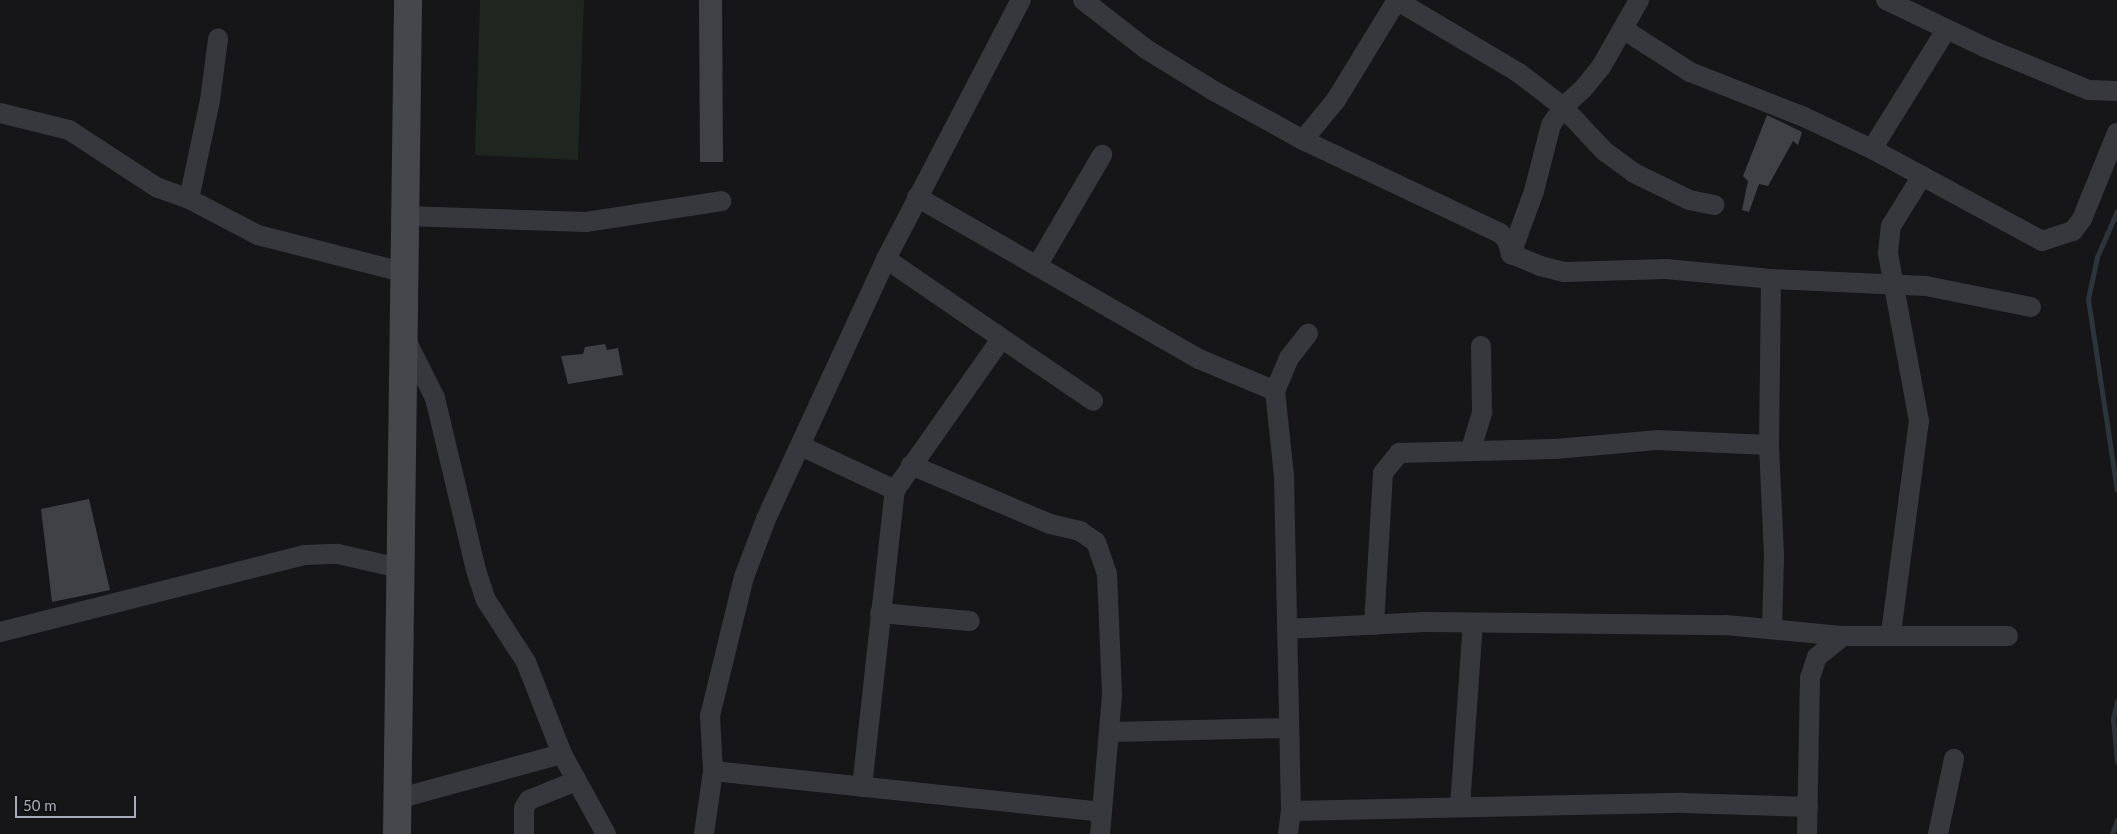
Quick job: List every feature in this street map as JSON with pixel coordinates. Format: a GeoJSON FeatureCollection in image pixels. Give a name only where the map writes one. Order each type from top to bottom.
{"type":"FeatureCollection","features":[{"type":"Feature","properties":{"kind":"main road"},"geometry":{"type":"LineString","coordinates":[[396,834],[399,568],[406,338],[408,0]]}},
{"type":"Feature","properties":{"kind":"street"},"geometry":{"type":"LineString","coordinates":[[704,834],[712,771],[710,716],[744,577],[766,519],[886,259],[1021,0]]}},
{"type":"Feature","properties":{"kind":"street"},"geometry":{"type":"LineString","coordinates":[[1083,0],[1146,49],[1214,91],[1303,140],[1500,233],[1507,240],[1511,254]]}},
{"type":"Feature","properties":{"kind":"street"},"geometry":{"type":"LineString","coordinates":[[1303,140],[1336,100],[1397,0],[1472,42],[1563,107],[1604,151],[1634,174],[1689,200],[1714,205]]}},
{"type":"Feature","properties":{"kind":"street"},"geometry":{"type":"LineString","coordinates":[[1511,254],[1534,191],[1551,125],[1563,107],[1583,90],[1601,67],[1639,0]]}},
{"type":"Feature","properties":{"kind":"street"},"geometry":{"type":"LineString","coordinates":[[1886,0],[1946,30],[2089,90],[2117,91]]}},
{"type":"Feature","properties":{"kind":"street"},"geometry":{"type":"LineString","coordinates":[[1623,29],[1690,72],[1804,117],[1872,149],[2042,242],[2073,231],[2082,219],[2117,133]]}},
{"type":"Feature","properties":{"kind":"street"},"geometry":{"type":"LineString","coordinates":[[1872,149],[1946,30]]}},
{"type":"Feature","properties":{"kind":"street"},"geometry":{"type":"LineString","coordinates":[[189,199],[210,100],[218,39]]}},
{"type":"Feature","properties":{"kind":"street"},"geometry":{"type":"LineString","coordinates":[[0,113],[69,130],[156,187],[189,199],[258,235],[406,273]]}},
{"type":"Feature","properties":{"kind":"street"},"geometry":{"type":"LineString","coordinates":[[1037,266],[1102,155]]}},
{"type":"Feature","properties":{"kind":"street"},"geometry":{"type":"LineString","coordinates":[[1891,634],[1919,421],[1888,253],[1891,226],[1922,176]]}},
{"type":"Feature","properties":{"kind":"street"},"geometry":{"type":"LineString","coordinates":[[917,197],[1199,359],[1275,391]]}},
{"type":"Feature","properties":{"kind":"street"},"geometry":{"type":"LineString","coordinates":[[406,216],[586,222],[721,200]]}},
{"type":"Feature","properties":{"kind":"street"},"geometry":{"type":"LineString","coordinates":[[1511,254],[1564,272],[1666,269],[1772,278],[1926,286],[2032,306]]}},
{"type":"Feature","properties":{"kind":"street"},"geometry":{"type":"LineString","coordinates":[[886,259],[1093,401]]}},
{"type":"Feature","properties":{"kind":"street"},"geometry":{"type":"LineString","coordinates":[[1772,278],[1769,445],[1774,557],[1772,629]]}},
{"type":"Feature","properties":{"kind":"street"},"geometry":{"type":"LineString","coordinates":[[1288,834],[1291,811],[1284,476],[1275,391],[1289,358],[1308,334]]}},
{"type":"Feature","properties":{"kind":"street"},"geometry":{"type":"LineString","coordinates":[[406,338],[435,398],[476,570],[486,600],[526,662],[562,754],[606,834]]}},
{"type":"Feature","properties":{"kind":"street"},"geometry":{"type":"LineString","coordinates":[[862,787],[880,613],[896,490],[911,465],[1002,339]]}},
{"type":"Feature","properties":{"kind":"street"},"geometry":{"type":"LineString","coordinates":[[1471,449],[1482,412],[1481,346]]}},
{"type":"Feature","properties":{"kind":"street"},"geometry":{"type":"LineString","coordinates":[[1374,625],[1383,473],[1389,462],[1399,452],[1471,449],[1555,449],[1657,440],[1769,445]]}},
{"type":"Feature","properties":{"kind":"street"},"geometry":{"type":"LineString","coordinates":[[801,446],[896,490]]}},
{"type":"Feature","properties":{"kind":"street"},"geometry":{"type":"LineString","coordinates":[[911,465],[1050,524],[1080,531],[1096,542],[1107,574],[1111,732],[1100,812],[1100,834]]}},
{"type":"Feature","properties":{"kind":"street"},"geometry":{"type":"LineString","coordinates":[[0,632],[304,555],[338,554],[399,568]]}},
{"type":"Feature","properties":{"kind":"street"},"geometry":{"type":"LineString","coordinates":[[880,613],[970,621]]}},
{"type":"Feature","properties":{"kind":"street"},"geometry":{"type":"LineString","coordinates":[[1287,629],[1473,623],[1726,625],[1843,636],[1891,634],[2008,636]]}},
{"type":"Feature","properties":{"kind":"street"},"geometry":{"type":"LineString","coordinates":[[1460,808],[1473,623]]}},
{"type":"Feature","properties":{"kind":"street"},"geometry":{"type":"LineString","coordinates":[[1804,632],[1817,657]]}},
{"type":"Feature","properties":{"kind":"street"},"geometry":{"type":"LineString","coordinates":[[1807,834],[1808,702],[1810,678],[1817,657],[1843,636]]}},
{"type":"Feature","properties":{"kind":"street"},"geometry":{"type":"LineString","coordinates":[[1111,732],[1289,728]]}},
{"type":"Feature","properties":{"kind":"street"},"geometry":{"type":"LineString","coordinates":[[397,799],[562,754]]}},
{"type":"Feature","properties":{"kind":"street"},"geometry":{"type":"LineString","coordinates":[[1938,834],[1954,760]]}},
{"type":"Feature","properties":{"kind":"street"},"geometry":{"type":"LineString","coordinates":[[712,771],[1100,812]]}},
{"type":"Feature","properties":{"kind":"street"},"geometry":{"type":"LineString","coordinates":[[524,834],[524,808],[529,800],[576,781]]}},
{"type":"Feature","properties":{"kind":"street"},"geometry":{"type":"LineString","coordinates":[[1291,811],[1683,803],[1808,807]]}},
{"type":"Feature","properties":{"kind":"shaded area"},"geometry":{"type":"Polygon","coordinates":[[[480,0],[584,0],[578,160],[475,155],[480,0]]]}},
{"type":"Feature","properties":{"kind":"building"},"geometry":{"type":"Polygon","coordinates":[[[699,0],[722,0],[723,162],[700,162],[699,0]]]}},
{"type":"Feature","properties":{"kind":"building"},"geometry":{"type":"Polygon","coordinates":[[[1767,115],[1802,132],[1798,145],[1793,141],[1768,186],[1759,184],[1749,212],[1742,210],[1748,181],[1743,176],[1767,115]]]}},
{"type":"Feature","properties":{"kind":"building"},"geometry":{"type":"Polygon","coordinates":[[[605,344],[607,350],[618,348],[623,375],[568,384],[561,356],[583,354],[585,347],[605,344]]]}},
{"type":"Feature","properties":{"kind":"building"},"geometry":{"type":"Polygon","coordinates":[[[89,499],[110,590],[52,602],[41,509],[89,499]]]}},
{"type":"Feature","properties":{"kind":"waterway"},"geometry":{"type":"LineString","coordinates":[[2117,211],[2097,257],[2088,299],[2117,490]]}},
{"type":"Feature","properties":{"kind":"waterway"},"geometry":{"type":"LineString","coordinates":[[2117,701],[2113,718],[2117,762]]}},
{"type":"Feature","properties":{"kind":"waterway"},"geometry":{"type":"LineString","coordinates":[[2112,834],[2117,820]]}}]}
